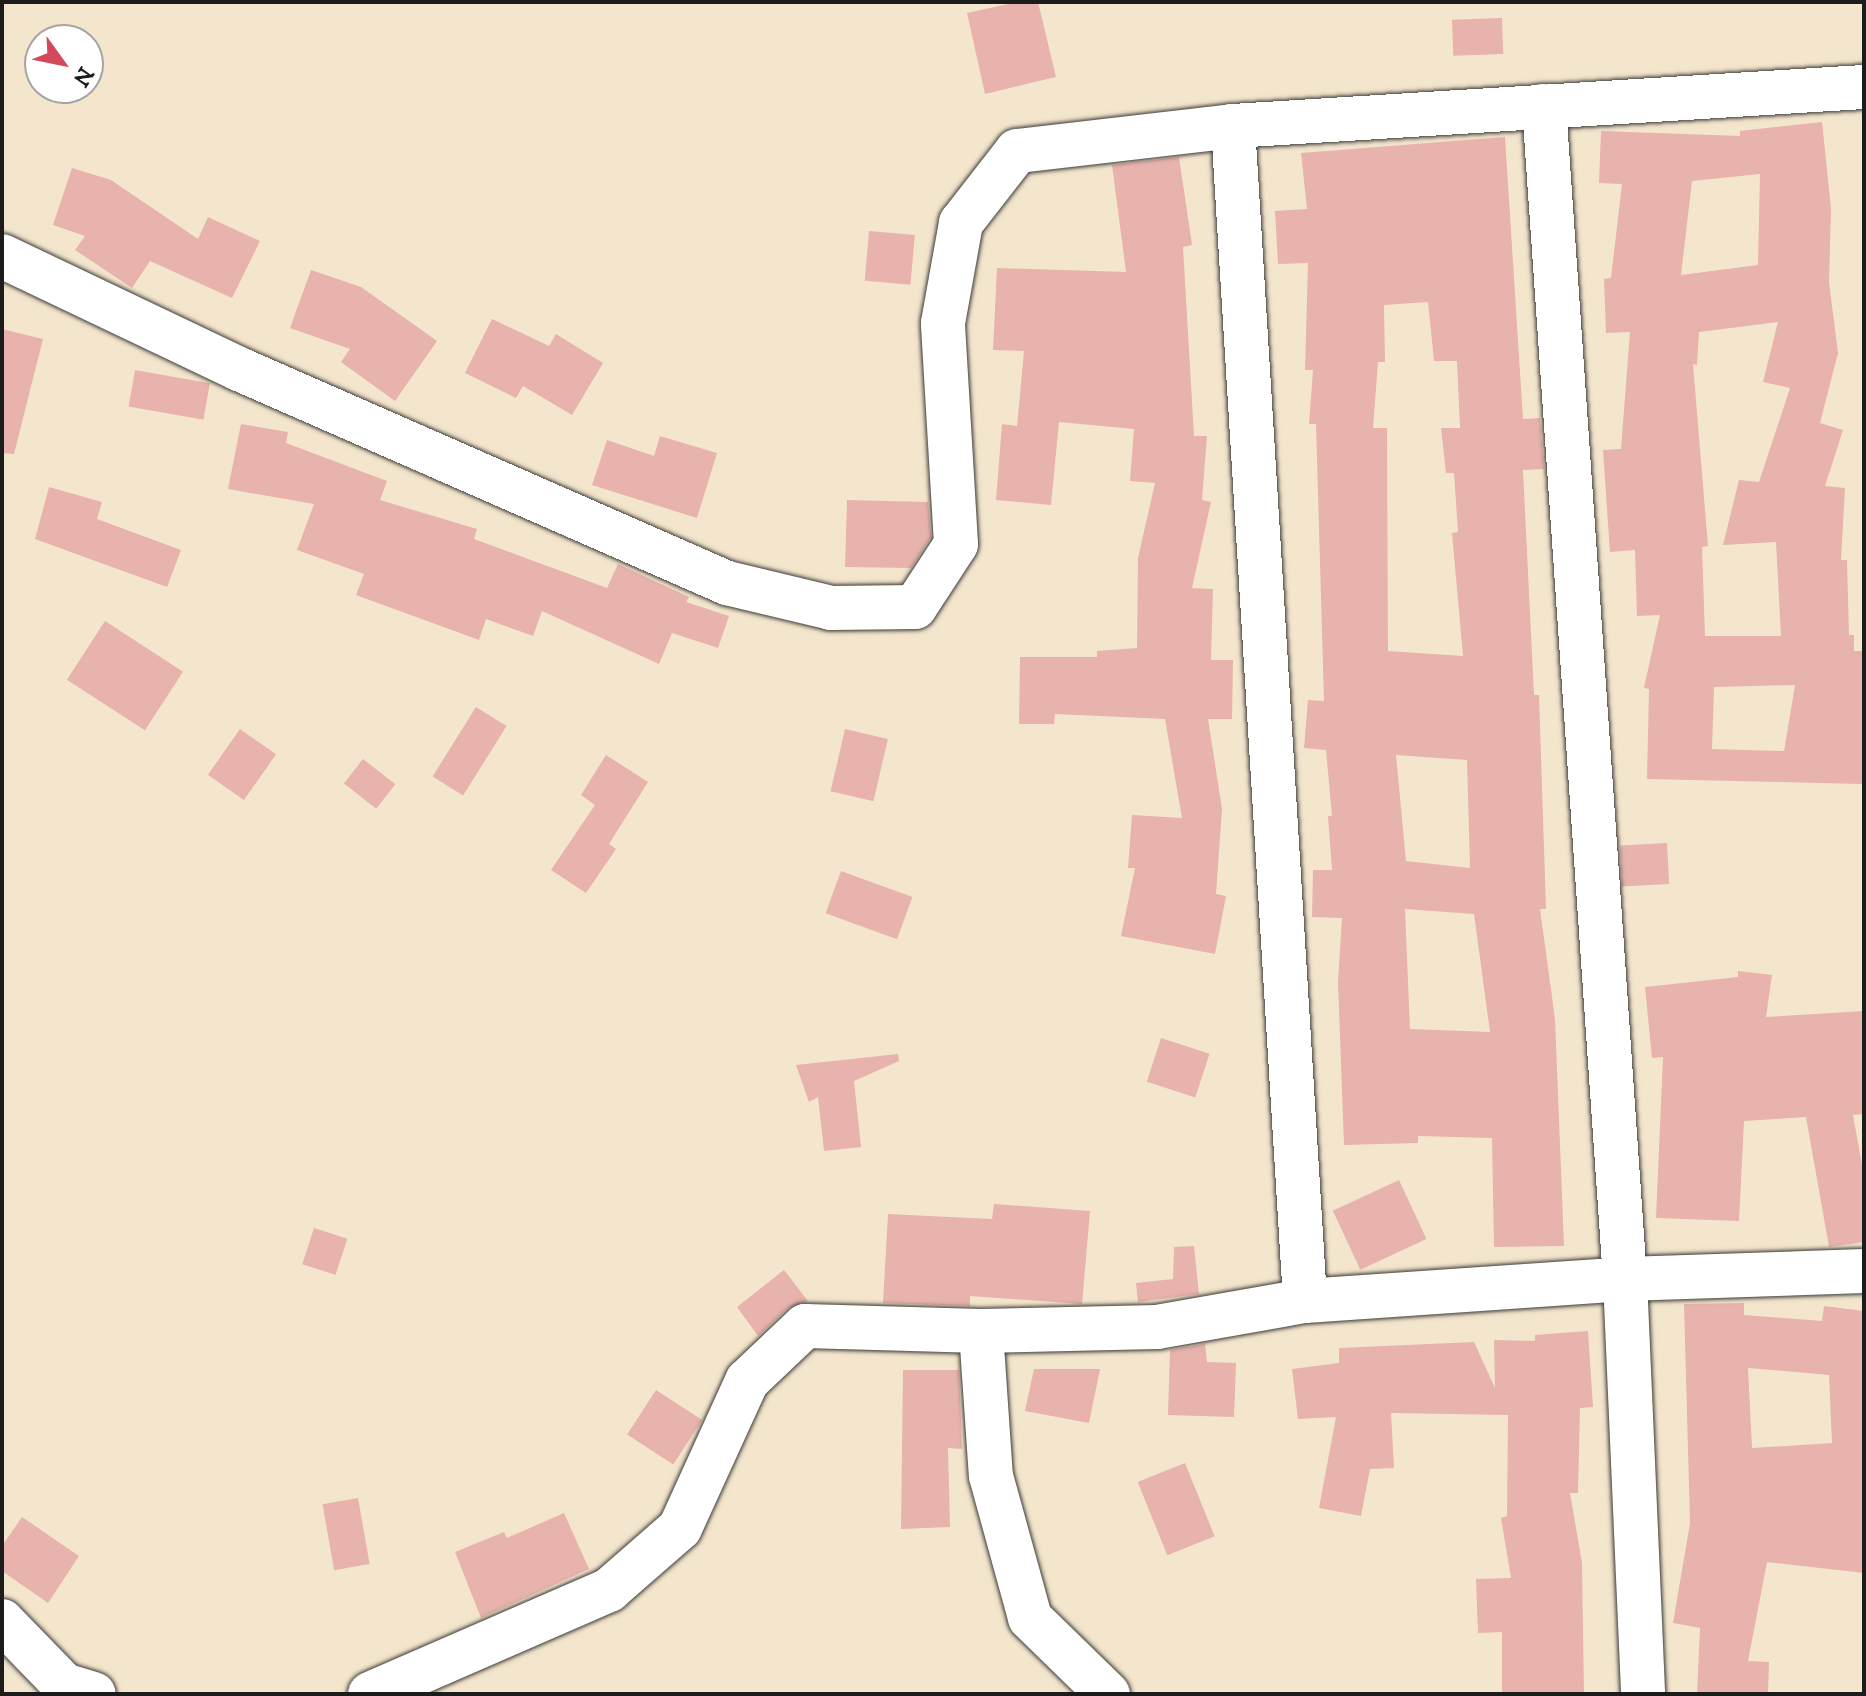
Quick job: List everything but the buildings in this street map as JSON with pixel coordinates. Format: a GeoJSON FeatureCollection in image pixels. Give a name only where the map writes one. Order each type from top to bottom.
{"type":"FeatureCollection","features":[{"type":"Feature","properties":{"kind":"street"},"geometry":{"type":"LineString","coordinates":[[2,256],[239,369],[727,583],[831,608],[915,607],[956,544],[943,323],[961,223],[1017,151],[1233,126],[1864,87]]}},
{"type":"Feature","properties":{"kind":"street"},"geometry":{"type":"LineString","coordinates":[[1544,106],[1625,1279],[1643,1694]]}},
{"type":"Feature","properties":{"kind":"street"},"geometry":{"type":"LineString","coordinates":[[1233,126],[1305,1301]]}},
{"type":"Feature","properties":{"kind":"street"},"geometry":{"type":"LineString","coordinates":[[370,1694],[609,1590],[680,1528],[747,1381],[805,1326],[981,1331],[1157,1327],[1305,1301],[1625,1279],[1864,1271]]}},
{"type":"Feature","properties":{"kind":"street"},"geometry":{"type":"LineString","coordinates":[[981,1331],[991,1476],[1030,1618],[1108,1694]]}},
{"type":"Feature","properties":{"kind":"street"},"geometry":{"type":"LineString","coordinates":[[2,1621],[64,1685],[94,1694]]}}]}
